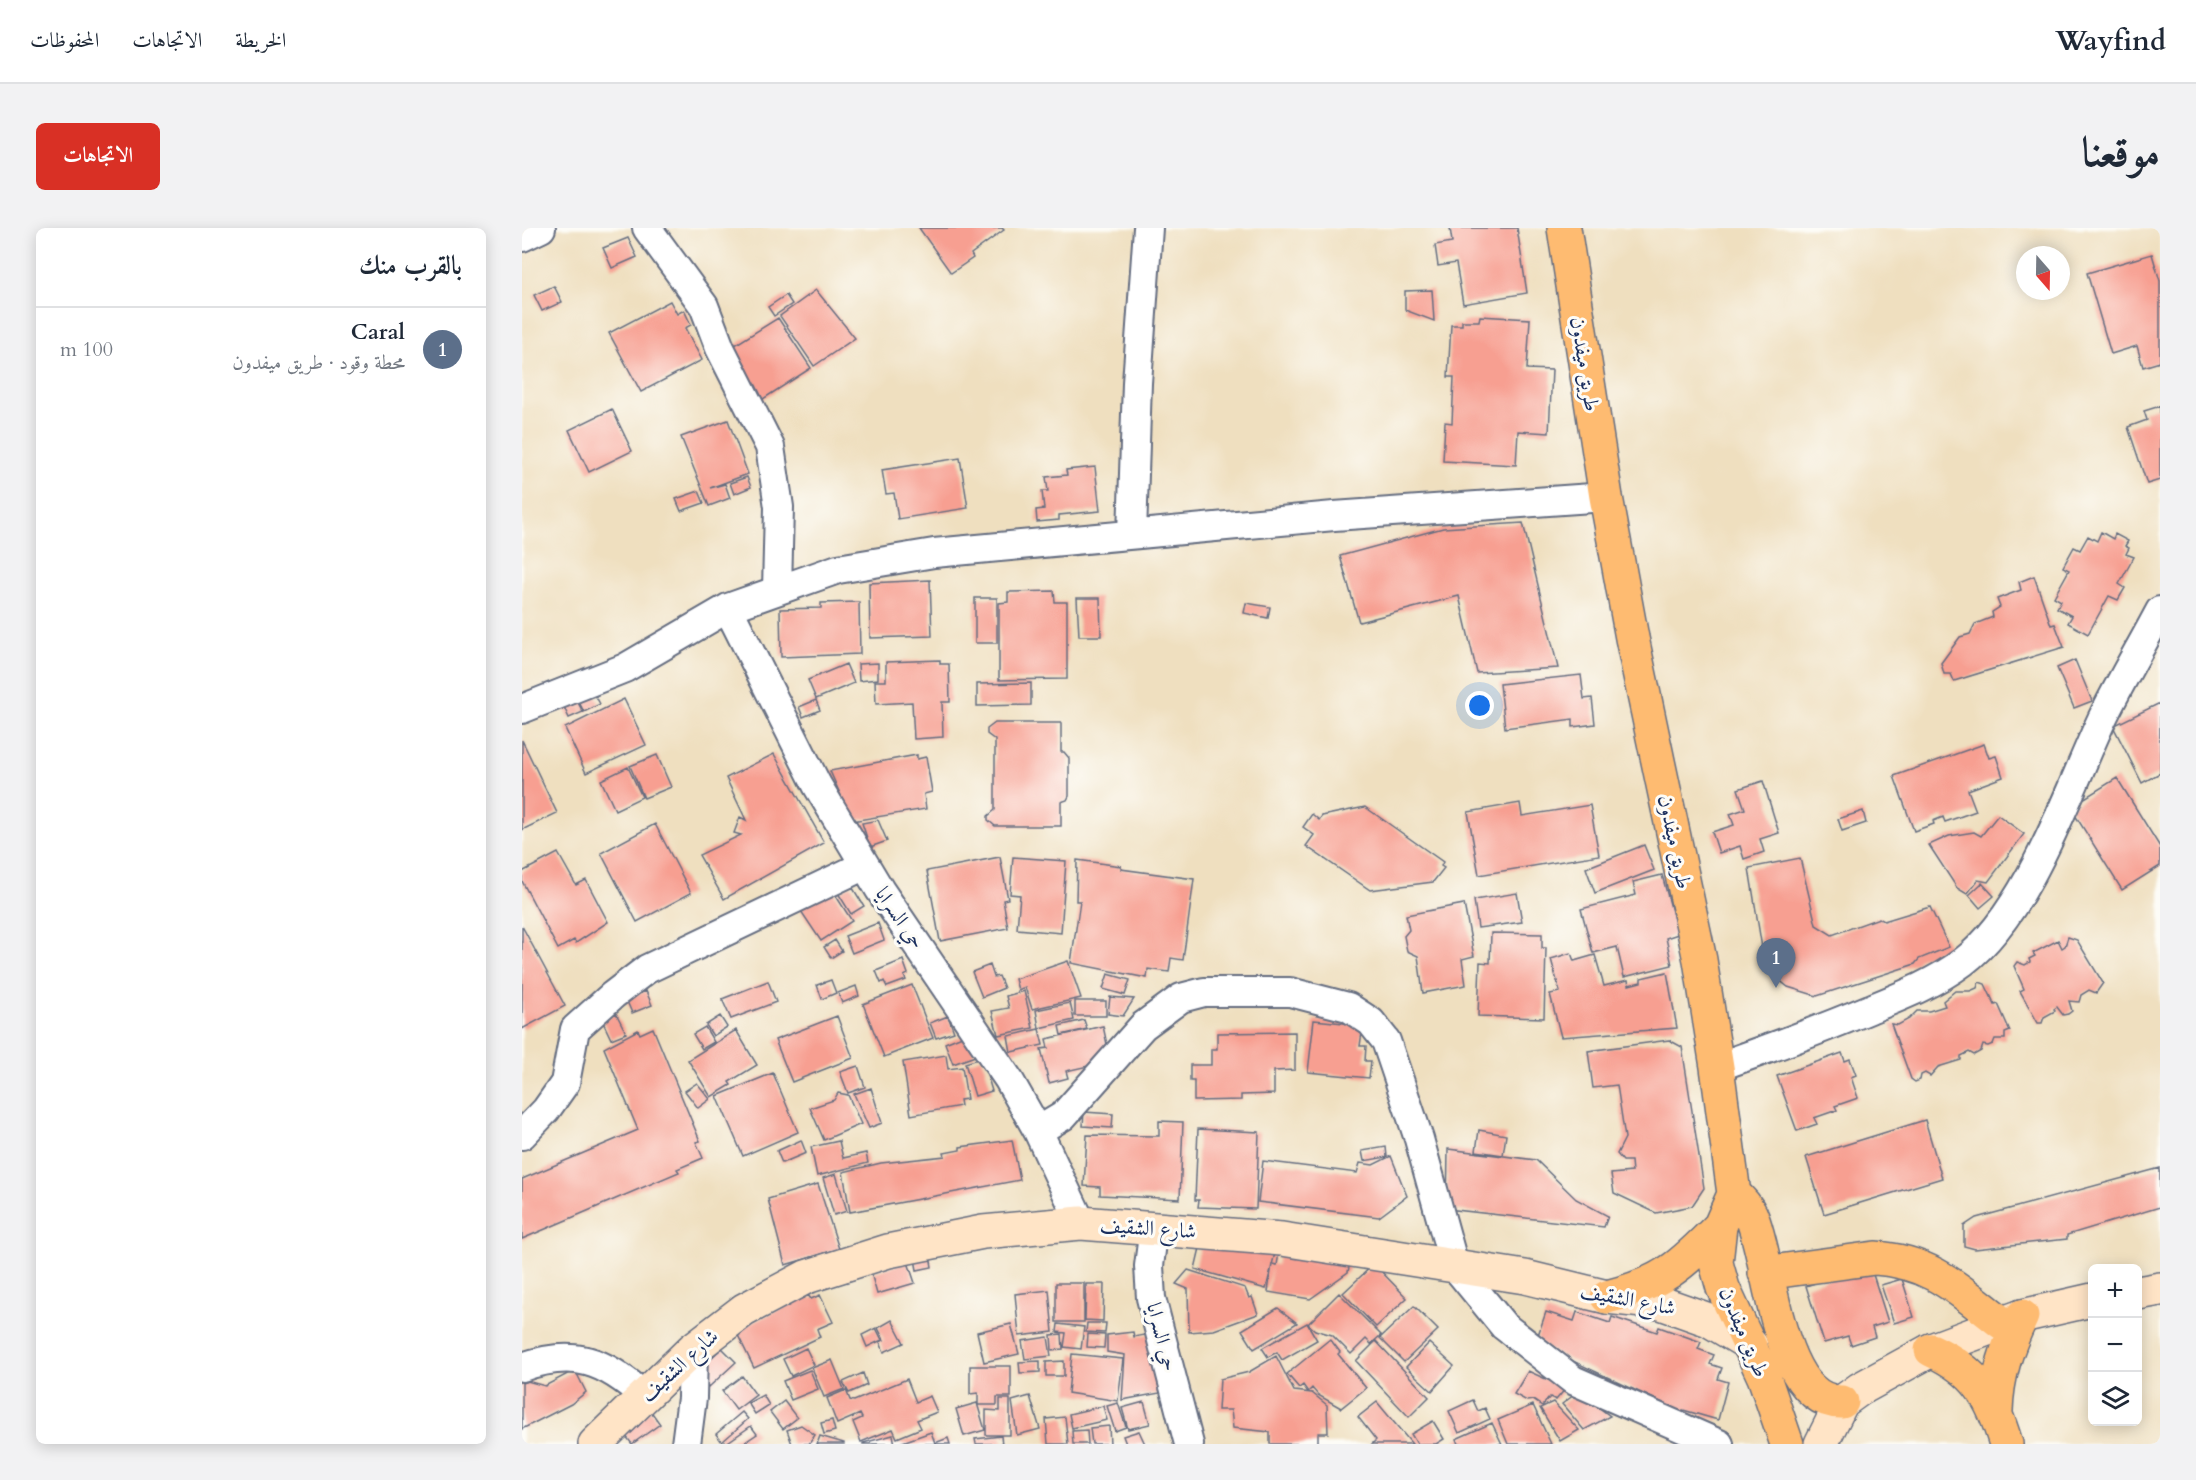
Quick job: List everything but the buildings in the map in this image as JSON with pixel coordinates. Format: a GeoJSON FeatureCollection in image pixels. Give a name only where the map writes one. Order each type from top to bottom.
{"type":"FeatureCollection","features":[{"type":"Feature","properties":{"kind":"main road","name":"طريق ميفدون"},"geometry":{"type":"LineString","coordinates":[[1564,228],[1606,497],[1632,639],[1700,960],[1717,1067],[1734,1194],[1720,1226],[1716,1263],[1723,1288],[1751,1345],[1787,1444]]}},
{"type":"Feature","properties":{"kind":"main road"},"geometry":{"type":"LineString","coordinates":[[1734,1194],[1750,1214],[1777,1320],[1806,1384],[1825,1401],[1842,1402]]}},
{"type":"Feature","properties":{"kind":"main road","name":"شارع الشقيف"},"geometry":{"type":"LineString","coordinates":[[595,1444],[693,1349],[744,1310],[806,1278],[868,1257],[983,1232],[1081,1223],[1154,1227],[1282,1239],[1525,1277],[1607,1298],[1661,1303],[1686,1311],[1731,1331],[1751,1345]]}},
{"type":"Feature","properties":{"kind":"main road"},"geometry":{"type":"LineString","coordinates":[[1607,1298],[1642,1288],[1670,1273],[1720,1226]]}},
{"type":"Feature","properties":{"kind":"main road"},"geometry":{"type":"LineString","coordinates":[[1765,1273],[1875,1258],[1894,1259],[1912,1263],[1941,1276],[2012,1319]]}},
{"type":"Feature","properties":{"kind":"main road"},"geometry":{"type":"LineString","coordinates":[[2142,1292],[2160,1289]]}},
{"type":"Feature","properties":{"kind":"main road"},"geometry":{"type":"LineString","coordinates":[[1821,1444],[1842,1402],[1860,1389],[1931,1350],[2012,1319],[2088,1301]]}},
{"type":"Feature","properties":{"kind":"main road"},"geometry":{"type":"LineString","coordinates":[[1996,1410],[1997,1385],[2012,1319]]}},
{"type":"Feature","properties":{"kind":"main road"},"geometry":{"type":"LineString","coordinates":[[1931,1350],[1969,1374],[1987,1394],[1996,1410],[2006,1444]]}},
{"type":"Feature","properties":{"kind":"street"},"geometry":{"type":"LineString","coordinates":[[522,237],[541,228]]}},
{"type":"Feature","properties":{"kind":"street"},"geometry":{"type":"LineString","coordinates":[[647,228],[704,306],[720,348],[770,447],[776,474],[779,507],[777,590]]}},
{"type":"Feature","properties":{"kind":"street"},"geometry":{"type":"LineString","coordinates":[[1132,534],[1137,383],[1148,228]]}},
{"type":"Feature","properties":{"kind":"street"},"geometry":{"type":"LineString","coordinates":[[522,709],[625,668],[728,608],[838,569],[898,558],[1132,534],[1429,508],[1606,497]]}},
{"type":"Feature","properties":{"kind":"street","name":"حي السرايا"},"geometry":{"type":"LineString","coordinates":[[728,608],[803,760],[865,865],[974,1025],[1038,1131],[1081,1223]]}},
{"type":"Feature","properties":{"kind":"street"},"geometry":{"type":"LineString","coordinates":[[1717,1067],[1847,1019],[1922,986],[1964,961],[1984,942],[2004,916],[2040,855],[2104,716],[2160,611]]}},
{"type":"Feature","properties":{"kind":"street"},"geometry":{"type":"LineString","coordinates":[[522,1135],[546,1110],[565,1083],[575,1029],[613,995],[647,969],[865,865]]}},
{"type":"Feature","properties":{"kind":"street"},"geometry":{"type":"LineString","coordinates":[[1038,1131],[1063,1116],[1143,1026],[1181,998],[1203,992],[1290,992],[1348,1007],[1371,1022],[1386,1041],[1419,1140],[1454,1265],[1504,1326],[1572,1380],[1719,1444]]}},
{"type":"Feature","properties":{"kind":"street","name":"حي السرايا"},"geometry":{"type":"LineString","coordinates":[[1154,1227],[1149,1266],[1151,1298],[1189,1444]]}},
{"type":"Feature","properties":{"kind":"street"},"geometry":{"type":"LineString","coordinates":[[686,1444],[692,1398],[693,1349]]}},
{"type":"Feature","properties":{"kind":"street"},"geometry":{"type":"LineString","coordinates":[[522,1367],[547,1358],[587,1360],[624,1378],[644,1396]]}},
{"type":"Feature","properties":{"kind":"place","name":"Caral"},"geometry":{"type":"Point","coordinates":[1776,988]}}]}
